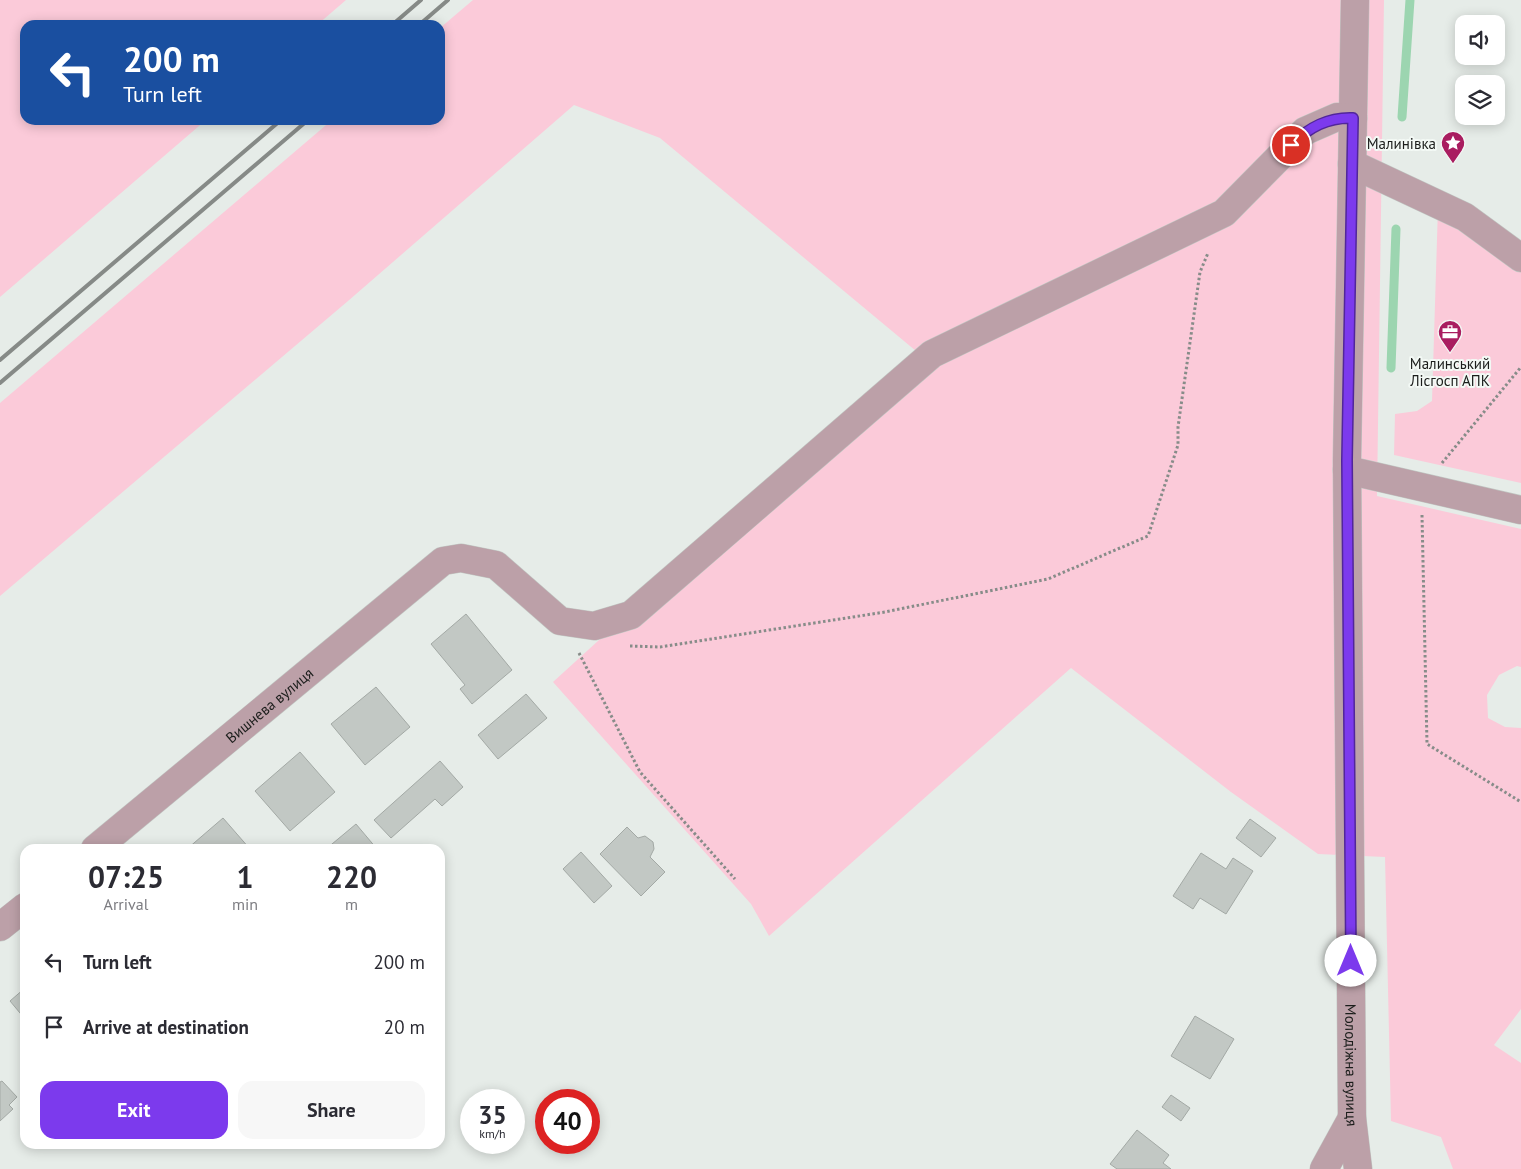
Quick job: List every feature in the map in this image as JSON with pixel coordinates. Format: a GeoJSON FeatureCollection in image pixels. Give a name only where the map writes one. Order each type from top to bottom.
{"type":"FeatureCollection","features":[{"type":"Feature","properties":{"kind":"street","name":"Молодіжна вулиця"},"geometry":{"type":"LineString","coordinates":[[1355,0],[1347,470],[1352,1118],[1358,1169]]}},
{"type":"Feature","properties":{"kind":"street"},"geometry":{"type":"LineString","coordinates":[[1224,213],[1305,131],[1338,117],[1353,118]]}},
{"type":"Feature","properties":{"kind":"street"},"geometry":{"type":"LineString","coordinates":[[1352,164],[1465,217],[1521,258]]}},
{"type":"Feature","properties":{"kind":"street","name":"Вишнева вулиця"},"geometry":{"type":"LineString","coordinates":[[101,844],[443,561],[461,558],[496,565],[560,620],[594,626],[631,615],[932,354],[1224,213]]}},
{"type":"Feature","properties":{"kind":"street"},"geometry":{"type":"LineString","coordinates":[[1347,470],[1521,510]]}},
{"type":"Feature","properties":{"kind":"street"},"geometry":{"type":"LineString","coordinates":[[0,927],[20,910]]}},
{"type":"Feature","properties":{"kind":"street"},"geometry":{"type":"LineString","coordinates":[[1324,1169],[1352,1118]]}},
{"type":"Feature","properties":{"kind":"path"},"geometry":{"type":"LineString","coordinates":[[626,646],[660,647],[875,614],[1048,579],[1148,536],[1178,445],[1178,427],[1200,272],[1224,213]]}},
{"type":"Feature","properties":{"kind":"path"},"geometry":{"type":"LineString","coordinates":[[1521,367],[1422,487],[1427,744],[1521,802]]}},
{"type":"Feature","properties":{"kind":"path"},"geometry":{"type":"LineString","coordinates":[[585,648],[577,649],[640,772],[735,879]]}},
{"type":"Feature","properties":{"kind":"shaded area"},"geometry":{"type":"Polygon","coordinates":[[[0,0],[346,0],[323,20],[20,20],[20,125],[200,125],[0,297],[0,0]]]}},
{"type":"Feature","properties":{"kind":"shaded area"},"geometry":{"type":"Polygon","coordinates":[[[473,0],[1384,0],[1377,496],[1521,529],[1521,667],[1517,666],[1499,675],[1487,695],[1488,718],[1505,727],[1521,728],[1521,1009],[1494,1045],[1521,1063],[1521,1169],[1453,1169],[1441,1137],[1391,1121],[1385,857],[1318,854],[1231,792],[1071,668],[769,936],[751,904],[553,682],[916,351],[660,138],[574,105],[348,301],[0,596],[0,403],[326,125],[445,125],[445,24],[473,0]]]}},
{"type":"Feature","properties":{"kind":"shaded area"},"geometry":{"type":"Polygon","coordinates":[[[1438,207],[1521,272],[1521,483],[1394,455],[1395,414],[1417,411],[1432,401],[1438,207]]]}},
{"type":"Feature","properties":{"kind":"building"},"geometry":{"type":"Polygon","coordinates":[[[466,614],[512,670],[472,704],[460,689],[465,685],[431,644],[466,614]]]}},
{"type":"Feature","properties":{"kind":"building"},"geometry":{"type":"Polygon","coordinates":[[[376,687],[410,727],[365,765],[331,724],[376,687]]]}},
{"type":"Feature","properties":{"kind":"building"},"geometry":{"type":"Polygon","coordinates":[[[526,694],[547,718],[498,759],[478,735],[526,694]]]}},
{"type":"Feature","properties":{"kind":"building"},"geometry":{"type":"Polygon","coordinates":[[[300,752],[335,792],[290,831],[255,791],[300,752]]]}},
{"type":"Feature","properties":{"kind":"building"},"geometry":{"type":"Polygon","coordinates":[[[440,761],[463,787],[442,806],[435,799],[391,838],[374,820],[440,761]]]}},
{"type":"Feature","properties":{"kind":"building"},"geometry":{"type":"Polygon","coordinates":[[[223,818],[246,844],[193,844],[223,818]]]}},
{"type":"Feature","properties":{"kind":"building"},"geometry":{"type":"Polygon","coordinates":[[[1250,819],[1276,838],[1261,857],[1236,838],[1250,819]]]}},
{"type":"Feature","properties":{"kind":"building"},"geometry":{"type":"Polygon","coordinates":[[[356,824],[373,844],[332,844],[356,824]]]}},
{"type":"Feature","properties":{"kind":"building"},"geometry":{"type":"Polygon","coordinates":[[[627,827],[638,838],[645,836],[653,842],[654,849],[650,857],[665,872],[641,896],[600,854],[627,827]]]}},
{"type":"Feature","properties":{"kind":"building"},"geometry":{"type":"Polygon","coordinates":[[[581,852],[612,886],[594,903],[563,869],[581,852]]]}},
{"type":"Feature","properties":{"kind":"building"},"geometry":{"type":"Polygon","coordinates":[[[1201,853],[1226,869],[1233,858],[1253,871],[1226,914],[1200,898],[1193,909],[1173,896],[1201,853]]]}},
{"type":"Feature","properties":{"kind":"building"},"geometry":{"type":"Polygon","coordinates":[[[20,992],[20,1013],[10,1001],[20,992]]]}},
{"type":"Feature","properties":{"kind":"building"},"geometry":{"type":"Polygon","coordinates":[[[1195,1016],[1234,1039],[1210,1079],[1171,1056],[1195,1016]]]}},
{"type":"Feature","properties":{"kind":"building"},"geometry":{"type":"Polygon","coordinates":[[[2,1081],[17,1097],[9,1105],[13,1109],[0,1121],[0,1082],[2,1081]]]}},
{"type":"Feature","properties":{"kind":"building"},"geometry":{"type":"Polygon","coordinates":[[[1171,1095],[1190,1108],[1181,1121],[1162,1107],[1171,1095]]]}},
{"type":"Feature","properties":{"kind":"building"},"geometry":{"type":"Polygon","coordinates":[[[1137,1130],[1169,1155],[1163,1163],[1171,1169],[1117,1169],[1110,1164],[1137,1130]]]}},
{"type":"Feature","properties":{"kind":"waterway"},"geometry":{"type":"LineString","coordinates":[[1402,117],[1410,0]]}},
{"type":"Feature","properties":{"kind":"waterway"},"geometry":{"type":"LineString","coordinates":[[1391,368],[1396,229]]}},
{"type":"Feature","properties":{"kind":"railway"},"geometry":{"type":"LineString","coordinates":[[398,20],[421,0]]}},
{"type":"Feature","properties":{"kind":"railway"},"geometry":{"type":"LineString","coordinates":[[425,20],[448,0]]}},
{"type":"Feature","properties":{"kind":"railway"},"geometry":{"type":"LineString","coordinates":[[0,360],[275,125]]}},
{"type":"Feature","properties":{"kind":"railway"},"geometry":{"type":"LineString","coordinates":[[0,383],[302,125]]}},
{"type":"Feature","properties":{"kind":"place","name":"Малинівка"},"geometry":{"type":"Point","coordinates":[1453,164]}},
{"type":"Feature","properties":{"kind":"place","name":"Малинський Лісгосп АПК"},"geometry":{"type":"Point","coordinates":[1450,353]}},
{"type":"Feature","properties":{"kind":"route"},"geometry":{"type":"LineString","coordinates":[[1291,145],[1305,131],[1338,117],[1353,118],[1347,460],[1351,961]]}}]}
